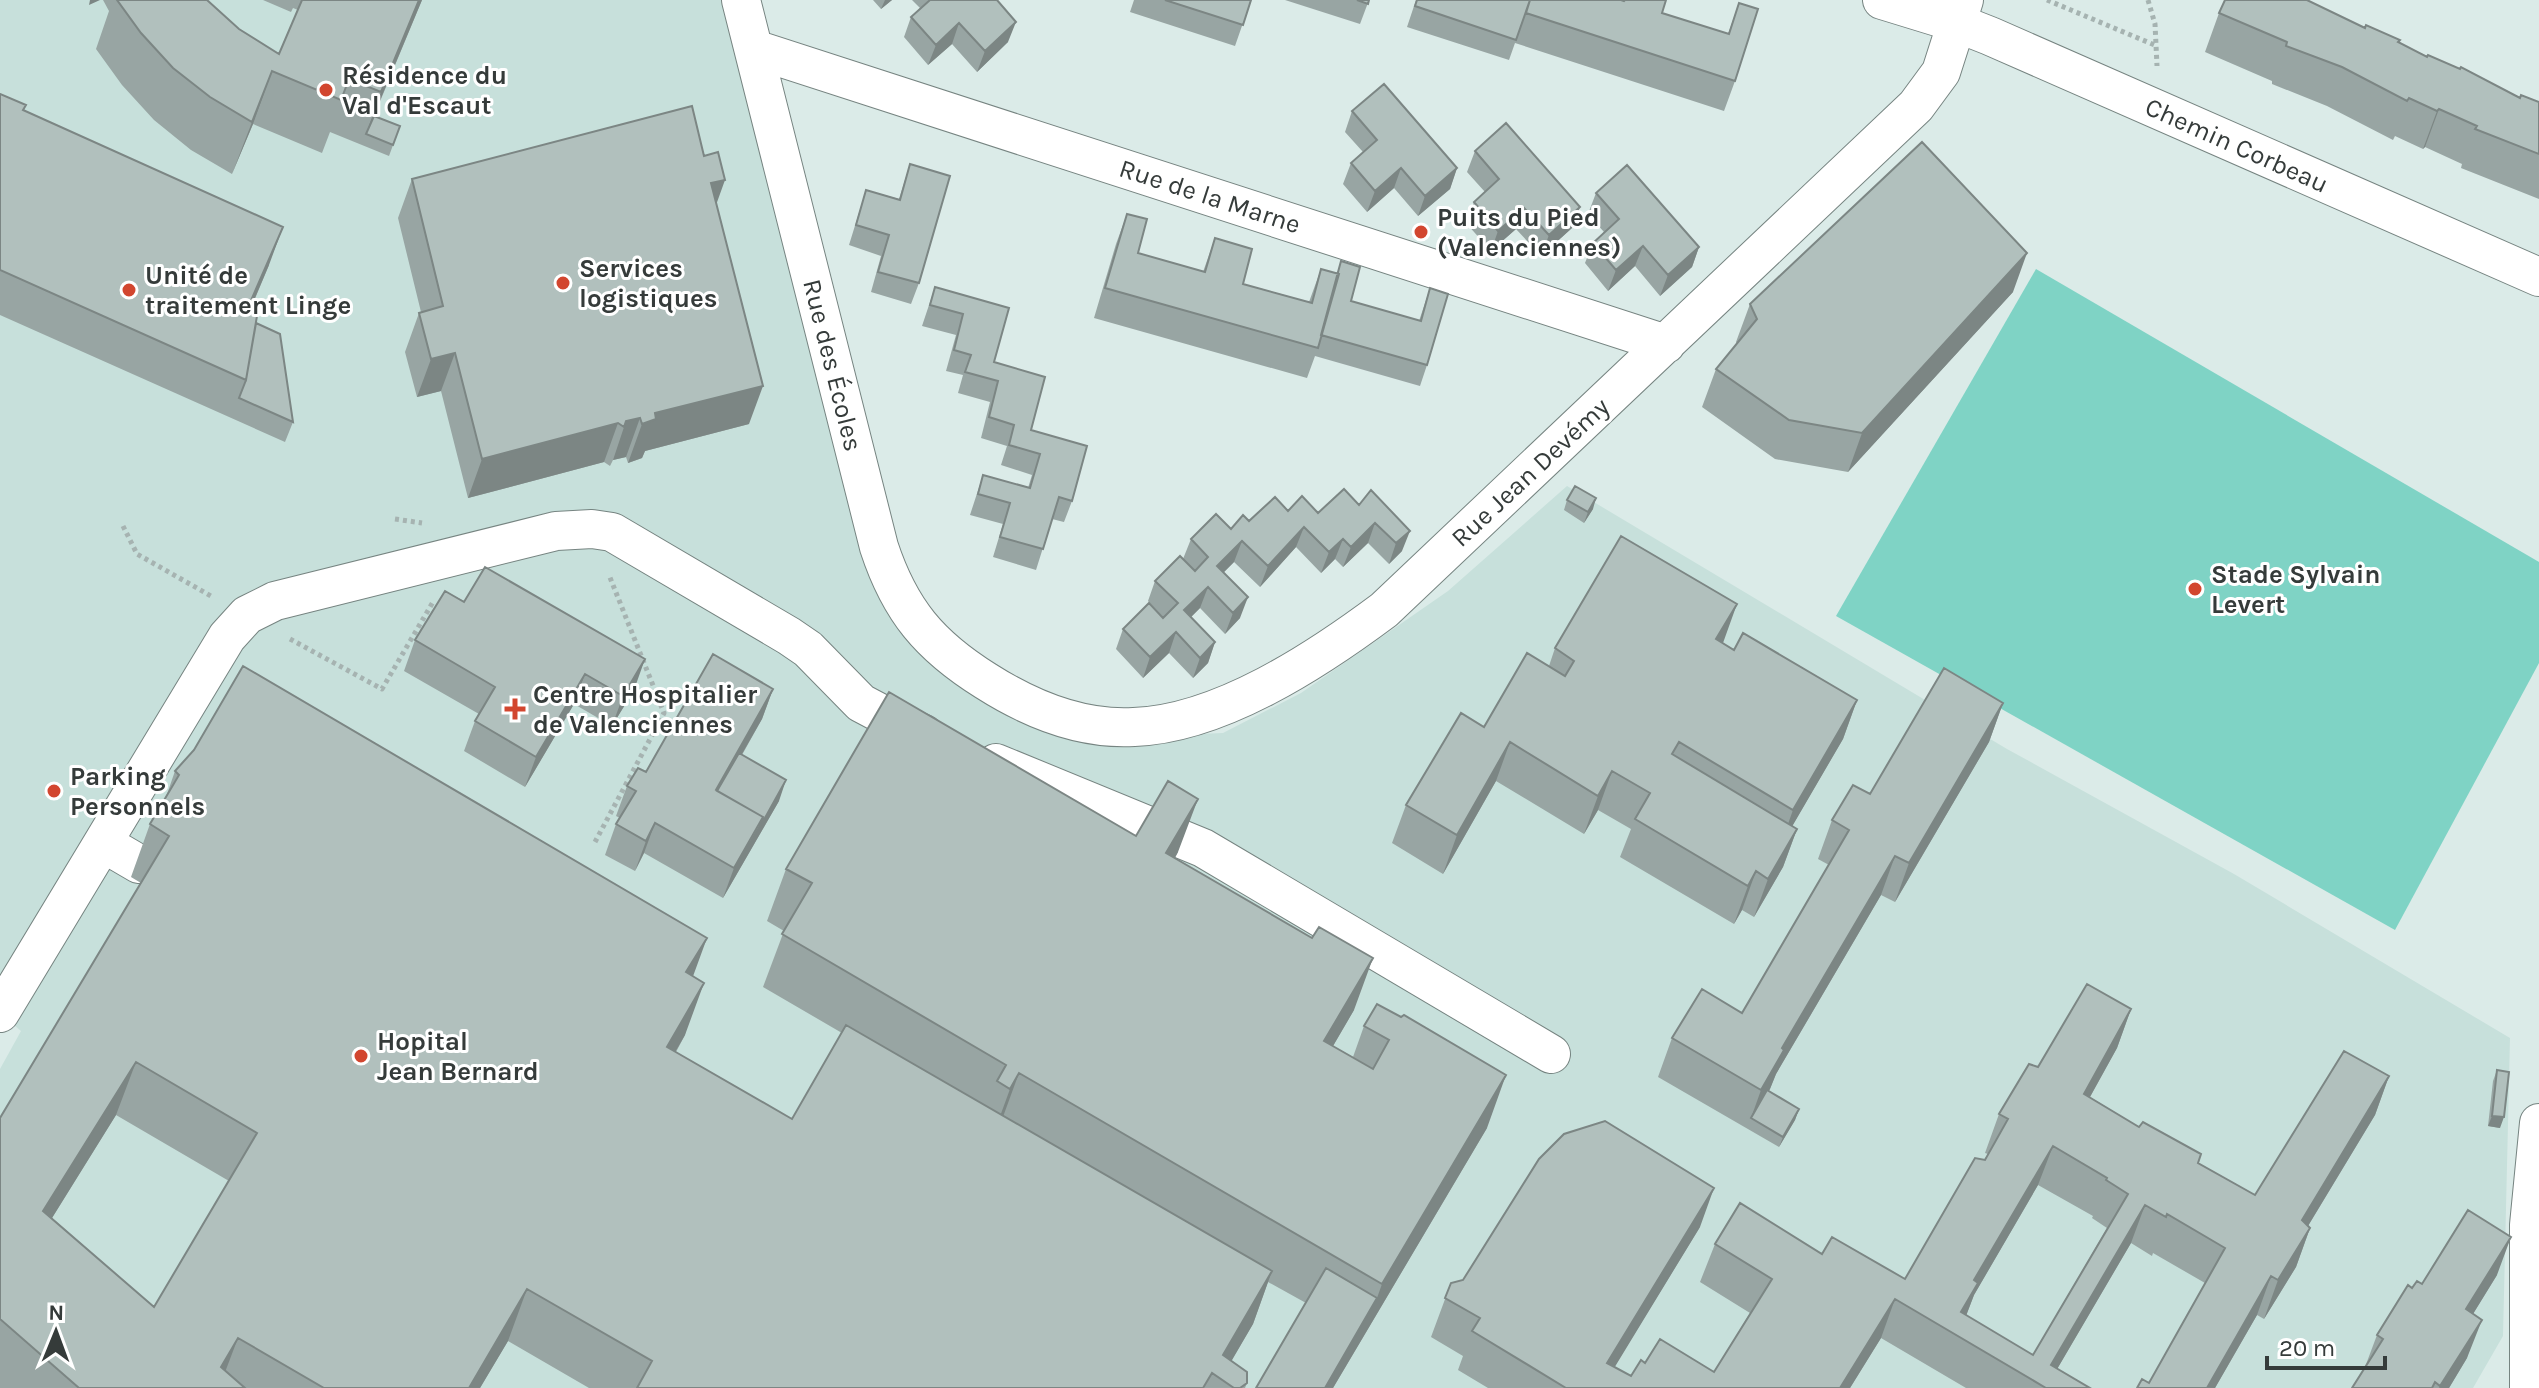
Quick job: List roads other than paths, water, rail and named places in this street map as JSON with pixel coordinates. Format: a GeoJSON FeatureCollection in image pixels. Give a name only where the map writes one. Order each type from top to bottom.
{"type":"FeatureCollection","features":[{"type":"Feature","properties":{"kind":"street","name":"Rue des Écoles"},"geometry":{"type":"LineString","coordinates":[[741,0],[887,572],[911,617],[927,636],[969,671],[995,687]]}},
{"type":"Feature","properties":{"kind":"street","name":"Chemin Corbeau"},"geometry":{"type":"LineString","coordinates":[[1882,0],[1961,12],[2149,106],[2539,277]]}},
{"type":"Feature","properties":{"kind":"street","name":"Rue Jean Devémy"},"geometry":{"type":"LineString","coordinates":[[995,687],[1048,713],[1077,722],[1135,727],[1207,713],[1338,644],[1384,610],[1916,106],[1941,72],[1961,12]]}},
{"type":"Feature","properties":{"kind":"street","name":"Rue de la Marne"},"geometry":{"type":"LineString","coordinates":[[754,49],[1666,344]]}},
{"type":"Feature","properties":{"kind":"street"},"geometry":{"type":"LineString","coordinates":[[0,1013],[227,637],[247,615],[275,601],[556,531],[592,529],[612,532],[627,540],[789,636],[826,666],[861,703],[877,713],[1203,848],[1551,1054]]}},
{"type":"Feature","properties":{"kind":"street"},"geometry":{"type":"LineString","coordinates":[[103,843],[139,864]]}},
{"type":"Feature","properties":{"kind":"street"},"geometry":{"type":"LineString","coordinates":[[2529,1388],[2529,1225],[2539,1123]]}},
{"type":"Feature","properties":{"kind":"place","name":"Résidence du Val d'Escaut"},"geometry":{"type":"Point","coordinates":[326,90]}},
{"type":"Feature","properties":{"kind":"place","name":"Puits du Pied (Valenciennes)"},"geometry":{"type":"Point","coordinates":[1421,232]}},
{"type":"Feature","properties":{"kind":"place","name":"Services logistiques"},"geometry":{"type":"Point","coordinates":[563,283]}},
{"type":"Feature","properties":{"kind":"place","name":"Unité de traitement Linge"},"geometry":{"type":"Point","coordinates":[129,290]}},
{"type":"Feature","properties":{"kind":"place","name":"Stade Sylvain Levert"},"geometry":{"type":"Point","coordinates":[2195,589]}},
{"type":"Feature","properties":{"kind":"place","name":"Centre Hospitalier de Valenciennes"},"geometry":{"type":"Point","coordinates":[515,709]}},
{"type":"Feature","properties":{"kind":"place","name":"Parking Personnels"},"geometry":{"type":"Point","coordinates":[54,791]}},
{"type":"Feature","properties":{"kind":"place","name":"Hopital Jean Bernard"},"geometry":{"type":"Point","coordinates":[361,1056]}}]}
